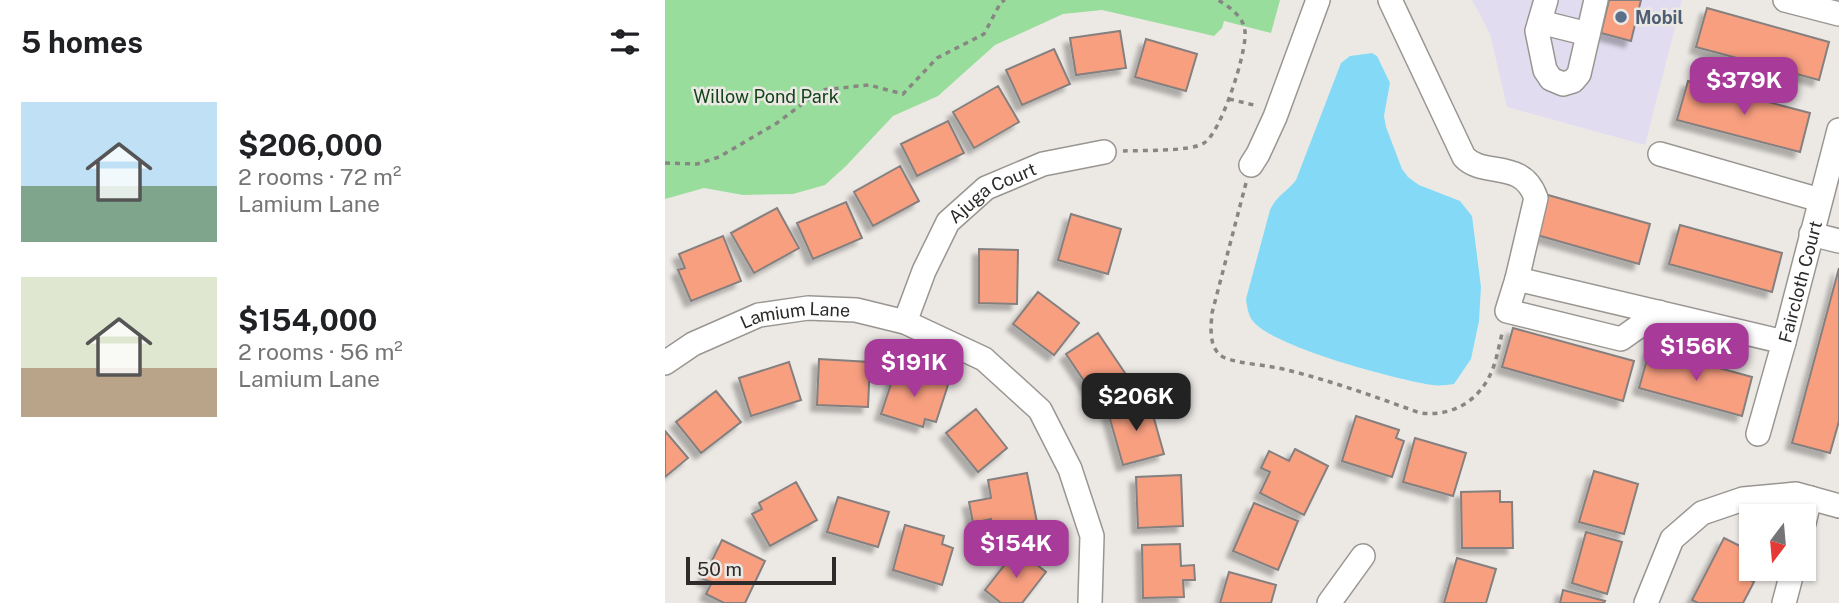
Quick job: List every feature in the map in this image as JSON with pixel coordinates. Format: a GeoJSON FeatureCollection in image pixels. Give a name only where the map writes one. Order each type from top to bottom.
{"type":"FeatureCollection","features":[{"type":"Feature","properties":{"kind":"street"},"geometry":{"type":"LineString","coordinates":[[1251,165],[1277,110],[1318,0]]}},
{"type":"Feature","properties":{"kind":"street"},"geometry":{"type":"LineString","coordinates":[[1390,0],[1464,157],[1471,164],[1505,170],[1532,186],[1536,198],[1507,311],[1621,339],[1659,312]]}},
{"type":"Feature","properties":{"kind":"street"},"geometry":{"type":"LineString","coordinates":[[1589,29],[1543,11],[1538,31],[1545,70],[1551,79],[1563,84],[1573,81],[1579,74],[1596,0]]}},
{"type":"Feature","properties":{"kind":"street"},"geometry":{"type":"LineString","coordinates":[[1785,0],[1839,14]]}},
{"type":"Feature","properties":{"kind":"street","name":"Faircloth Court"},"geometry":{"type":"LineString","coordinates":[[1758,434],[1839,130]]}},
{"type":"Feature","properties":{"kind":"street","name":"Ajuga Court"},"geometry":{"type":"LineString","coordinates":[[905,322],[924,271],[948,222],[986,188],[1043,164],[1104,152]]}},
{"type":"Feature","properties":{"kind":"street"},"geometry":{"type":"LineString","coordinates":[[1660,154],[1820,200]]}},
{"type":"Feature","properties":{"kind":"street"},"geometry":{"type":"LineString","coordinates":[[1811,234],[1839,241]]}},
{"type":"Feature","properties":{"kind":"street"},"geometry":{"type":"LineString","coordinates":[[1517,278],[1784,342]]}},
{"type":"Feature","properties":{"kind":"street","name":"Lamium Lane"},"geometry":{"type":"LineString","coordinates":[[665,363],[693,344],[759,315],[808,308],[856,310],[905,322],[984,359],[1040,410],[1070,469],[1092,536],[1090,603]]}},
{"type":"Feature","properties":{"kind":"street"},"geometry":{"type":"LineString","coordinates":[[1646,603],[1672,538],[1702,513],[1743,499],[1796,494],[1839,506]]}},
{"type":"Feature","properties":{"kind":"street"},"geometry":{"type":"LineString","coordinates":[[1809,504],[1810,498]]}},
{"type":"Feature","properties":{"kind":"street"},"geometry":{"type":"LineString","coordinates":[[1329,603],[1363,556]]}},
{"type":"Feature","properties":{"kind":"street"},"geometry":{"type":"LineString","coordinates":[[1784,603],[1790,581]]}},
{"type":"Feature","properties":{"kind":"path"},"geometry":{"type":"LineString","coordinates":[[665,163],[697,164],[719,157],[777,123],[821,90],[869,85],[903,94],[937,58],[984,34],[1001,2],[1005,0]]}},
{"type":"Feature","properties":{"kind":"path"},"geometry":{"type":"LineString","coordinates":[[1104,152],[1190,148],[1203,144],[1211,137],[1229,99],[1242,55],[1245,33],[1243,23],[1233,9],[1218,0]]}},
{"type":"Feature","properties":{"kind":"path"},"geometry":{"type":"LineString","coordinates":[[1229,99],[1277,110]]}},
{"type":"Feature","properties":{"kind":"path"},"geometry":{"type":"LineString","coordinates":[[1251,165],[1212,313],[1212,340],[1215,349],[1223,356],[1316,377],[1420,413],[1433,415],[1458,409],[1479,393],[1492,373],[1507,311]]}},
{"type":"Feature","properties":{"kind":"shaded area"},"geometry":{"type":"Polygon","coordinates":[[[1472,0],[1682,0],[1645,145],[1507,107],[1490,34],[1472,0]]]}},
{"type":"Feature","properties":{"kind":"green space","name":"Willow Pond Park"},"geometry":{"type":"Polygon","coordinates":[[[665,0],[1280,0],[1271,33],[1224,21],[1222,28],[1214,36],[1102,10],[1063,14],[995,45],[938,96],[893,116],[825,185],[793,194],[743,195],[704,188],[665,199],[665,0]]]}},
{"type":"Feature","properties":{"kind":"water"},"geometry":{"type":"Polygon","coordinates":[[[1372,53],[1377,56],[1390,83],[1384,116],[1402,169],[1419,185],[1460,201],[1472,216],[1481,287],[1479,321],[1471,359],[1454,384],[1415,382],[1308,351],[1264,330],[1252,320],[1248,310],[1246,299],[1270,210],[1275,201],[1296,180],[1341,63],[1350,56],[1372,53]]]}},
{"type":"Feature","properties":{"kind":"building","name":"Mobil"},"geometry":{"type":"Polygon","coordinates":[[[1609,0],[1641,0],[1631,41],[1601,33],[1609,0]]]}},
{"type":"Feature","properties":{"kind":"building"},"geometry":{"type":"Polygon","coordinates":[[[1707,8],[1829,42],[1819,80],[1696,47],[1707,8]]]}},
{"type":"Feature","properties":{"kind":"building"},"geometry":{"type":"Polygon","coordinates":[[[1120,31],[1126,68],[1076,75],[1070,38],[1120,31]]]}},
{"type":"Feature","properties":{"kind":"building"},"geometry":{"type":"Polygon","coordinates":[[[1146,39],[1197,54],[1186,91],[1135,77],[1146,39]]]}},
{"type":"Feature","properties":{"kind":"building"},"geometry":{"type":"Polygon","coordinates":[[[1054,49],[1070,84],[1022,105],[1006,70],[1054,49]]]}},
{"type":"Feature","properties":{"kind":"building"},"geometry":{"type":"Polygon","coordinates":[[[1688,81],[1810,113],[1800,152],[1677,120],[1688,81]]]}},
{"type":"Feature","properties":{"kind":"building"},"geometry":{"type":"Polygon","coordinates":[[[998,86],[1019,122],[974,148],[953,112],[998,86]]]}},
{"type":"Feature","properties":{"kind":"building"},"geometry":{"type":"Polygon","coordinates":[[[948,121],[964,153],[917,176],[901,144],[948,121]]]}},
{"type":"Feature","properties":{"kind":"building"},"geometry":{"type":"Polygon","coordinates":[[[900,166],[919,201],[873,226],[854,192],[900,166]]]}},
{"type":"Feature","properties":{"kind":"building"},"geometry":{"type":"Polygon","coordinates":[[[1548,195],[1650,224],[1639,264],[1537,235],[1548,195]]]}},
{"type":"Feature","properties":{"kind":"building"},"geometry":{"type":"Polygon","coordinates":[[[846,202],[862,238],[813,259],[797,223],[846,202]]]}},
{"type":"Feature","properties":{"kind":"building"},"geometry":{"type":"Polygon","coordinates":[[[777,208],[799,248],[754,273],[731,233],[777,208]]]}},
{"type":"Feature","properties":{"kind":"building"},"geometry":{"type":"Polygon","coordinates":[[[1071,214],[1121,229],[1108,274],[1058,260],[1071,214]]]}},
{"type":"Feature","properties":{"kind":"building"},"geometry":{"type":"Polygon","coordinates":[[[1680,225],[1782,253],[1772,292],[1669,264],[1680,225]]]}},
{"type":"Feature","properties":{"kind":"building"},"geometry":{"type":"Polygon","coordinates":[[[723,236],[741,281],[691,301],[678,270],[685,268],[679,254],[723,236]]]}},
{"type":"Feature","properties":{"kind":"building"},"geometry":{"type":"Polygon","coordinates":[[[979,249],[1018,250],[1017,304],[979,303],[979,249]]]}},
{"type":"Feature","properties":{"kind":"building"},"geometry":{"type":"Polygon","coordinates":[[[1839,268],[1839,421],[1830,453],[1792,443],[1839,268]]]}},
{"type":"Feature","properties":{"kind":"building"},"geometry":{"type":"Polygon","coordinates":[[[1038,292],[1079,323],[1054,355],[1013,324],[1038,292]]]}},
{"type":"Feature","properties":{"kind":"building"},"geometry":{"type":"Polygon","coordinates":[[[1513,328],[1634,361],[1623,401],[1502,367],[1513,328]]]}},
{"type":"Feature","properties":{"kind":"building"},"geometry":{"type":"Polygon","coordinates":[[[1098,333],[1127,376],[1095,397],[1066,354],[1098,333]]]}},
{"type":"Feature","properties":{"kind":"building"},"geometry":{"type":"Polygon","coordinates":[[[1650,349],[1752,377],[1742,416],[1639,388],[1650,349]]]}},
{"type":"Feature","properties":{"kind":"building"},"geometry":{"type":"Polygon","coordinates":[[[819,359],[870,362],[868,407],[817,405],[819,359]]]}},
{"type":"Feature","properties":{"kind":"building"},"geometry":{"type":"Polygon","coordinates":[[[789,362],[801,400],[751,416],[739,378],[789,362]]]}},
{"type":"Feature","properties":{"kind":"building"},"geometry":{"type":"Polygon","coordinates":[[[896,369],[948,385],[936,422],[925,419],[923,427],[881,414],[896,369]]]}},
{"type":"Feature","properties":{"kind":"building"},"geometry":{"type":"Polygon","coordinates":[[[716,391],[741,422],[701,453],[676,422],[716,391]]]}},
{"type":"Feature","properties":{"kind":"building"},"geometry":{"type":"Polygon","coordinates":[[[1149,401],[1164,454],[1123,465],[1108,412],[1149,401]]]}},
{"type":"Feature","properties":{"kind":"building"},"geometry":{"type":"Polygon","coordinates":[[[976,409],[1007,448],[978,472],[946,433],[976,409]]]}},
{"type":"Feature","properties":{"kind":"building"},"geometry":{"type":"Polygon","coordinates":[[[1356,416],[1399,430],[1396,438],[1404,441],[1392,477],[1342,461],[1356,416]]]}},
{"type":"Feature","properties":{"kind":"building"},"geometry":{"type":"Polygon","coordinates":[[[665,431],[688,458],[665,477],[665,431]]]}},
{"type":"Feature","properties":{"kind":"building"},"geometry":{"type":"Polygon","coordinates":[[[1415,438],[1466,453],[1453,496],[1403,482],[1415,438]]]}},
{"type":"Feature","properties":{"kind":"building"},"geometry":{"type":"Polygon","coordinates":[[[1295,449],[1328,466],[1304,515],[1260,493],[1270,472],[1261,468],[1269,451],[1289,461],[1295,449]]]}},
{"type":"Feature","properties":{"kind":"building"},"geometry":{"type":"Polygon","coordinates":[[[1594,471],[1638,484],[1624,534],[1579,522],[1594,471]]]}},
{"type":"Feature","properties":{"kind":"building"},"geometry":{"type":"Polygon","coordinates":[[[1027,473],[1038,527],[995,535],[991,519],[973,523],[969,502],[991,498],[988,480],[1027,473]]]}},
{"type":"Feature","properties":{"kind":"building"},"geometry":{"type":"Polygon","coordinates":[[[1181,475],[1183,526],[1138,528],[1136,477],[1181,475]]]}},
{"type":"Feature","properties":{"kind":"building"},"geometry":{"type":"Polygon","coordinates":[[[796,482],[817,520],[770,546],[752,514],[762,509],[759,503],[796,482]]]}},
{"type":"Feature","properties":{"kind":"building"},"geometry":{"type":"Polygon","coordinates":[[[1500,491],[1500,502],[1512,502],[1513,548],[1462,548],[1461,492],[1500,491]]]}},
{"type":"Feature","properties":{"kind":"building"},"geometry":{"type":"Polygon","coordinates":[[[838,497],[889,512],[878,547],[827,532],[838,497]]]}},
{"type":"Feature","properties":{"kind":"building"},"geometry":{"type":"Polygon","coordinates":[[[1254,503],[1298,521],[1278,570],[1233,551],[1254,503]]]}},
{"type":"Feature","properties":{"kind":"building"},"geometry":{"type":"Polygon","coordinates":[[[905,525],[944,536],[942,544],[953,548],[942,585],[893,570],[905,525]]]}},
{"type":"Feature","properties":{"kind":"building"},"geometry":{"type":"Polygon","coordinates":[[[1586,532],[1622,542],[1607,594],[1572,583],[1586,532]]]}},
{"type":"Feature","properties":{"kind":"building"},"geometry":{"type":"Polygon","coordinates":[[[1724,538],[1739,546],[1739,581],[1754,582],[1743,603],[1698,603],[1692,600],[1724,538]]]}},
{"type":"Feature","properties":{"kind":"building"},"geometry":{"type":"Polygon","coordinates":[[[722,540],[765,561],[745,603],[724,603],[706,594],[712,582],[703,579],[722,540]]]}},
{"type":"Feature","properties":{"kind":"building"},"geometry":{"type":"Polygon","coordinates":[[[1180,544],[1181,566],[1194,565],[1195,580],[1183,580],[1184,597],[1143,598],[1142,545],[1180,544]]]}},
{"type":"Feature","properties":{"kind":"building"},"geometry":{"type":"Polygon","coordinates":[[[1017,549],[1046,572],[1022,603],[1001,603],[985,590],[1017,549]]]}},
{"type":"Feature","properties":{"kind":"building"},"geometry":{"type":"Polygon","coordinates":[[[1457,558],[1496,569],[1486,603],[1444,603],[1457,558]]]}},
{"type":"Feature","properties":{"kind":"building"},"geometry":{"type":"Polygon","coordinates":[[[1229,572],[1276,585],[1271,603],[1220,603],[1229,572]]]}},
{"type":"Feature","properties":{"kind":"building"},"geometry":{"type":"Polygon","coordinates":[[[1563,590],[1605,601],[1560,603],[1563,590]]]}},
{"type":"Feature","properties":{"kind":"place","name":"Mobil"},"geometry":{"type":"Point","coordinates":[1621,17]}}]}
